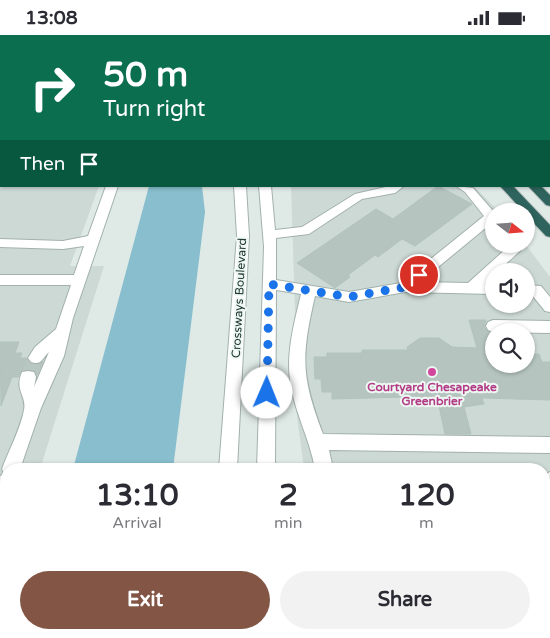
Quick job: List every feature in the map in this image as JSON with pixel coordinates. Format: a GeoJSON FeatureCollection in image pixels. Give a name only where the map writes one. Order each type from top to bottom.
{"type":"FeatureCollection","features":[{"type":"Feature","properties":{"kind":"highway"},"geometry":{"type":"LineString","coordinates":[[507,187],[550,233]]}},
{"type":"Feature","properties":{"kind":"highway"},"geometry":{"type":"LineString","coordinates":[[535,187],[550,202]]}},
{"type":"Feature","properties":{"kind":"street"},"geometry":{"type":"LineString","coordinates":[[13,463],[33,408],[48,378],[79,280],[112,187]]}},
{"type":"Feature","properties":{"kind":"street","name":"Crossways Boulevard"},"geometry":{"type":"LineString","coordinates":[[228,463],[243,236],[240,187]]}},
{"type":"Feature","properties":{"kind":"street"},"geometry":{"type":"LineString","coordinates":[[265,187],[270,235],[266,463]]}},
{"type":"Feature","properties":{"kind":"street"},"geometry":{"type":"LineString","coordinates":[[270,235],[305,231],[358,196],[391,191],[397,187]]}},
{"type":"Feature","properties":{"kind":"street"},"geometry":{"type":"LineString","coordinates":[[464,187],[469,190],[485,209]]}},
{"type":"Feature","properties":{"kind":"street"},"geometry":{"type":"LineString","coordinates":[[405,287],[485,224]]}},
{"type":"Feature","properties":{"kind":"street"},"geometry":{"type":"LineString","coordinates":[[0,243],[82,243],[90,241],[95,234]]}},
{"type":"Feature","properties":{"kind":"street"},"geometry":{"type":"LineString","coordinates":[[471,289],[510,253]]}},
{"type":"Feature","properties":{"kind":"street"},"geometry":{"type":"LineString","coordinates":[[0,280],[79,280]]}},
{"type":"Feature","properties":{"kind":"street"},"geometry":{"type":"LineString","coordinates":[[269,284],[349,297],[405,287],[485,289]]}},
{"type":"Feature","properties":{"kind":"street"},"geometry":{"type":"LineString","coordinates":[[535,290],[550,307]]}},
{"type":"Feature","properties":{"kind":"street"},"geometry":{"type":"LineString","coordinates":[[309,292],[298,346],[299,386],[322,463]]}},
{"type":"Feature","properties":{"kind":"street"},"geometry":{"type":"LineString","coordinates":[[535,327],[550,327]]}},
{"type":"Feature","properties":{"kind":"street"},"geometry":{"type":"LineString","coordinates":[[36,358],[40,351],[63,331]]}},
{"type":"Feature","properties":{"kind":"street"},"geometry":{"type":"LineString","coordinates":[[28,377],[26,386],[33,408]]}},
{"type":"Feature","properties":{"kind":"street"},"geometry":{"type":"LineString","coordinates":[[317,442],[550,445]]}},
{"type":"Feature","properties":{"kind":"shaded area"},"geometry":{"type":"Polygon","coordinates":[[[0,187],[99,187],[70,266],[104,266],[42,463],[0,463],[0,187]]]}},
{"type":"Feature","properties":{"kind":"shaded area"},"geometry":{"type":"Polygon","coordinates":[[[291,187],[475,187],[490,203],[485,203],[485,253],[532,253],[550,277],[550,463],[303,463],[289,355],[295,313],[291,187]]]}},
{"type":"Feature","properties":{"kind":"water"},"geometry":{"type":"Polygon","coordinates":[[[149,187],[202,187],[205,212],[174,463],[75,463],[149,187]]]}},
{"type":"Feature","properties":{"kind":"building"},"geometry":{"type":"Polygon","coordinates":[[[437,187],[472,204],[415,246],[402,239],[378,257],[375,255],[348,275],[350,277],[335,288],[297,263],[376,209],[393,219],[437,187]]]}},
{"type":"Feature","properties":{"kind":"building","name":"Courtyard Chesapeake Greenbrier"},"geometry":{"type":"Polygon","coordinates":[[[469,320],[486,320],[484,327],[485,373],[535,373],[535,354],[539,354],[542,362],[550,362],[550,400],[482,398],[484,404],[464,407],[471,434],[445,434],[439,406],[407,404],[406,397],[332,399],[332,392],[322,392],[321,379],[315,379],[314,357],[327,357],[327,353],[362,353],[362,350],[408,350],[407,347],[420,338],[439,338],[452,347],[477,348],[469,320]]]}},
{"type":"Feature","properties":{"kind":"building"},"geometry":{"type":"Polygon","coordinates":[[[0,342],[19,342],[15,353],[22,353],[20,358],[26,358],[34,365],[43,362],[37,375],[34,370],[28,369],[22,370],[18,377],[12,377],[1,406],[0,342]]]}},
{"type":"Feature","properties":{"kind":"tunnel"},"geometry":{"type":"LineString","coordinates":[[28,377],[36,358]]}},
{"type":"Feature","properties":{"kind":"place","name":"Courtyard Chesapeake Greenbrier"},"geometry":{"type":"Point","coordinates":[432,372]}},
{"type":"Feature","properties":{"kind":"route"},"geometry":{"type":"LineString","coordinates":[[267,393],[269,284],[349,297],[384,293],[405,287],[419,275]]}}]}
